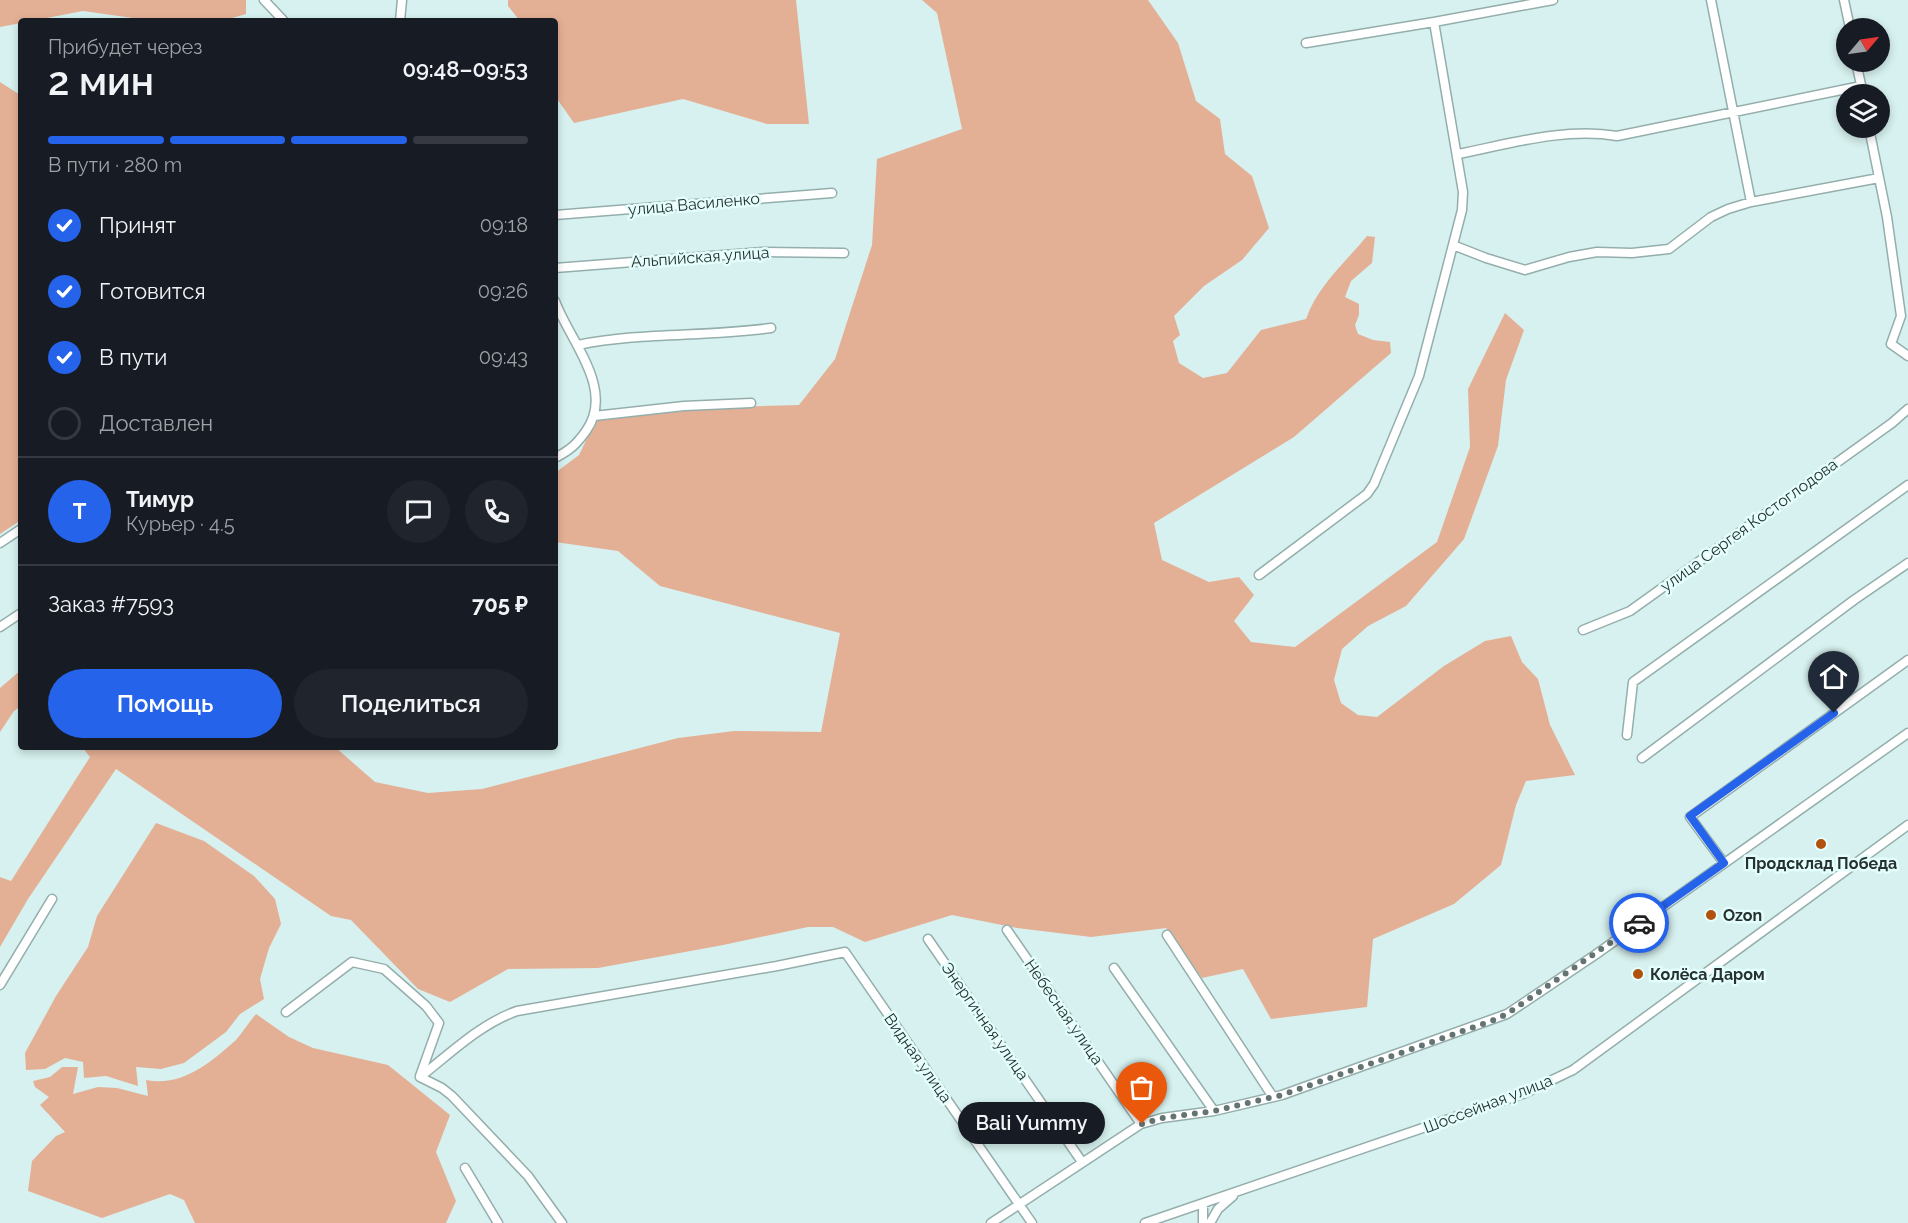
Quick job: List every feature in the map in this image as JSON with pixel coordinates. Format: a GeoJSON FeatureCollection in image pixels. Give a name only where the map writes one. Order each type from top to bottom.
{"type":"FeatureCollection","features":[{"type":"Feature","properties":{"kind":"street"},"geometry":{"type":"LineString","coordinates":[[264,0],[281,18]]}},
{"type":"Feature","properties":{"kind":"street"},"geometry":{"type":"LineString","coordinates":[[400,18],[402,0]]}},
{"type":"Feature","properties":{"kind":"street"},"geometry":{"type":"LineString","coordinates":[[1306,43],[1553,0]]}},
{"type":"Feature","properties":{"kind":"street"},"geometry":{"type":"LineString","coordinates":[[1711,0],[1751,202]]}},
{"type":"Feature","properties":{"kind":"street"},"geometry":{"type":"LineString","coordinates":[[1844,0],[1848,18]]}},
{"type":"Feature","properties":{"kind":"street"},"geometry":{"type":"LineString","coordinates":[[1259,575],[1367,494],[1374,484],[1419,376],[1462,210],[1463,192],[1434,22]]}},
{"type":"Feature","properties":{"kind":"street"},"geometry":{"type":"LineString","coordinates":[[1458,154],[1568,135],[1601,133],[1617,136],[1733,112],[1836,94]]}},
{"type":"Feature","properties":{"kind":"street"},"geometry":{"type":"LineString","coordinates":[[1871,138],[1901,316],[1891,344],[1908,356]]}},
{"type":"Feature","properties":{"kind":"street"},"geometry":{"type":"LineString","coordinates":[[1453,245],[1525,270],[1569,257],[1597,252],[1632,253],[1669,249],[1711,217],[1728,209],[1751,202],[1879,178]]}},
{"type":"Feature","properties":{"kind":"street","name":"улица Василенко"},"geometry":{"type":"LineString","coordinates":[[558,215],[832,193]]}},
{"type":"Feature","properties":{"kind":"street","name":"Альпийская улица"},"geometry":{"type":"LineString","coordinates":[[558,268],[772,252],[844,253]]}},
{"type":"Feature","properties":{"kind":"street"},"geometry":{"type":"LineString","coordinates":[[558,307],[578,345],[595,390],[594,416],[573,448],[558,456]]}},
{"type":"Feature","properties":{"kind":"street"},"geometry":{"type":"LineString","coordinates":[[578,345],[606,340],[727,334],[771,328]]}},
{"type":"Feature","properties":{"kind":"street"},"geometry":{"type":"LineString","coordinates":[[594,416],[684,406],[751,403]]}},
{"type":"Feature","properties":{"kind":"street","name":"улица Сергея Костоглодова"},"geometry":{"type":"LineString","coordinates":[[1583,630],[1629,611],[1892,423],[1908,409]]}},
{"type":"Feature","properties":{"kind":"street"},"geometry":{"type":"LineString","coordinates":[[1627,735],[1633,682],[1908,485]]}},
{"type":"Feature","properties":{"kind":"street"},"geometry":{"type":"LineString","coordinates":[[0,543],[18,531]]}},
{"type":"Feature","properties":{"kind":"street"},"geometry":{"type":"LineString","coordinates":[[1642,758],[1854,600],[1908,563]]}},
{"type":"Feature","properties":{"kind":"street"},"geometry":{"type":"LineString","coordinates":[[0,627],[18,615]]}},
{"type":"Feature","properties":{"kind":"street"},"geometry":{"type":"LineString","coordinates":[[1724,863],[1690,816],[1908,660]]}},
{"type":"Feature","properties":{"kind":"street"},"geometry":{"type":"LineString","coordinates":[[991,1223],[1142,1124],[1162,1118],[1214,1111],[1273,1097],[1507,1014],[1595,955],[1908,733]]}},
{"type":"Feature","properties":{"kind":"street","name":"Шоссейная улица"},"geometry":{"type":"LineString","coordinates":[[1146,1223],[1525,1093],[1573,1070],[1908,825]]}},
{"type":"Feature","properties":{"kind":"street"},"geometry":{"type":"LineString","coordinates":[[0,985],[51,899]]}},
{"type":"Feature","properties":{"kind":"street","name":"Небесная улица"},"geometry":{"type":"LineString","coordinates":[[1007,930],[1142,1124]]}},
{"type":"Feature","properties":{"kind":"street"},"geometry":{"type":"LineString","coordinates":[[1167,935],[1273,1097]]}},
{"type":"Feature","properties":{"kind":"street","name":"Энергичная улица"},"geometry":{"type":"LineString","coordinates":[[928,939],[1082,1162]]}},
{"type":"Feature","properties":{"kind":"street","name":"Видная улица"},"geometry":{"type":"LineString","coordinates":[[420,1077],[478,1031],[501,1017],[517,1011],[845,952],[1032,1223]]}},
{"type":"Feature","properties":{"kind":"street"},"geometry":{"type":"LineString","coordinates":[[286,1012],[352,963],[384,969],[426,1006],[439,1023],[420,1077],[452,1096],[528,1176],[562,1223]]}},
{"type":"Feature","properties":{"kind":"street"},"geometry":{"type":"LineString","coordinates":[[1114,968],[1214,1111]]}},
{"type":"Feature","properties":{"kind":"street"},"geometry":{"type":"LineString","coordinates":[[465,1168],[498,1223]]}},
{"type":"Feature","properties":{"kind":"street"},"geometry":{"type":"LineString","coordinates":[[1210,1223],[1218,1209],[1237,1192]]}},
{"type":"Feature","properties":{"kind":"street"},"geometry":{"type":"LineString","coordinates":[[1203,1204],[1203,1223]]}},
{"type":"Feature","properties":{"kind":"street"},"geometry":{"type":"LineString","coordinates":[[1159,1218],[1172,1223]]}},
{"type":"Feature","properties":{"kind":"shaded area"},"geometry":{"type":"Polygon","coordinates":[[[0,0],[246,0],[246,14],[232,18],[133,18],[83,11],[47,18],[18,18],[18,24],[0,27],[0,0]]]}},
{"type":"Feature","properties":{"kind":"shaded area"},"geometry":{"type":"Polygon","coordinates":[[[508,0],[796,0],[809,124],[767,124],[683,99],[574,123],[558,100],[558,18],[518,18],[508,6],[508,0]]]}},
{"type":"Feature","properties":{"kind":"shaded area"},"geometry":{"type":"Polygon","coordinates":[[[922,0],[1148,0],[1178,43],[1196,101],[1220,119],[1225,154],[1252,176],[1269,228],[1242,260],[1204,286],[1174,316],[1180,335],[1173,341],[1179,363],[1203,378],[1227,373],[1261,330],[1306,319],[1317,296],[1332,275],[1367,236],[1375,237],[1372,263],[1351,281],[1345,297],[1359,304],[1359,315],[1355,325],[1358,334],[1373,340],[1390,342],[1391,353],[1294,437],[1154,523],[1162,560],[1209,582],[1239,577],[1254,595],[1234,621],[1251,642],[1295,647],[1437,542],[1470,447],[1468,389],[1505,313],[1524,330],[1506,380],[1498,446],[1464,539],[1406,606],[1368,626],[1342,649],[1334,680],[1341,703],[1358,715],[1377,717],[1444,666],[1485,641],[1511,636],[1522,662],[1538,679],[1550,725],[1575,775],[1526,781],[1516,805],[1501,865],[1454,904],[1373,939],[1367,1007],[1271,1019],[1243,969],[1202,978],[1166,928],[1091,937],[1017,928],[952,915],[865,942],[833,927],[808,927],[598,968],[508,969],[450,1002],[418,989],[351,920],[331,916],[116,769],[28,899],[0,947],[0,877],[11,881],[90,757],[84,750],[338,750],[375,782],[428,793],[482,789],[678,738],[734,731],[821,732],[840,633],[660,586],[618,551],[558,542],[558,471],[579,455],[601,410],[799,405],[835,359],[872,245],[877,159],[962,129],[937,13],[922,0]]]}},
{"type":"Feature","properties":{"kind":"shaded area"},"geometry":{"type":"Polygon","coordinates":[[[0,82],[18,93],[18,522],[0,534],[0,82]]]}},
{"type":"Feature","properties":{"kind":"shaded area"},"geometry":{"type":"Polygon","coordinates":[[[18,673],[18,708],[0,732],[0,688],[18,673]]]}},
{"type":"Feature","properties":{"kind":"shaded area"},"geometry":{"type":"Polygon","coordinates":[[[156,823],[204,841],[254,876],[275,899],[281,924],[269,948],[260,979],[264,999],[240,1014],[226,1032],[184,1063],[161,1069],[136,1067],[138,1086],[106,1076],[84,1078],[83,1062],[65,1058],[45,1069],[26,1070],[25,1053],[56,996],[88,947],[97,916],[156,823]]]}},
{"type":"Feature","properties":{"kind":"shaded area"},"geometry":{"type":"Polygon","coordinates":[[[256,1014],[289,1037],[313,1048],[388,1065],[450,1115],[436,1152],[456,1201],[446,1223],[195,1223],[184,1200],[170,1194],[102,1218],[28,1191],[32,1161],[56,1136],[65,1132],[40,1105],[49,1097],[35,1087],[33,1081],[50,1077],[62,1067],[78,1067],[73,1094],[98,1087],[117,1088],[148,1096],[146,1080],[172,1080],[206,1065],[236,1040],[256,1014]]]}},
{"type":"Feature","properties":{"kind":"way so far"},"geometry":{"type":"LineString","coordinates":[[1142,1124],[1162,1118],[1214,1111],[1282,1095],[1494,1020],[1507,1014],[1639,923]]}},
{"type":"Feature","properties":{"kind":"place","name":"Продсклад Победа"},"geometry":{"type":"Point","coordinates":[1821,844]}},
{"type":"Feature","properties":{"kind":"place","name":"Ozon"},"geometry":{"type":"Point","coordinates":[1711,915]}},
{"type":"Feature","properties":{"kind":"place","name":"Колёса Даром"},"geometry":{"type":"Point","coordinates":[1638,974]}},
{"type":"Feature","properties":{"kind":"place","name":"Bali Yummy"},"geometry":{"type":"Point","coordinates":[1142,1124]}},
{"type":"Feature","properties":{"kind":"route"},"geometry":{"type":"LineString","coordinates":[[1639,923],[1724,863],[1690,816],[1834,713]]}}]}
